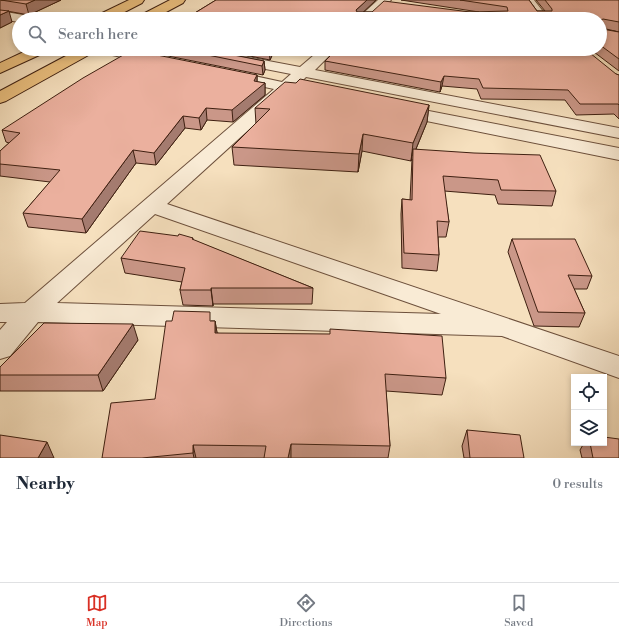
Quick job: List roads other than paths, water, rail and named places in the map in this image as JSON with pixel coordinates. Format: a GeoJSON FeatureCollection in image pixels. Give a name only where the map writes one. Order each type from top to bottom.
{"type":"FeatureCollection","features":[{"type":"Feature","properties":{"kind":"main road"},"geometry":{"type":"LineString","coordinates":[[115,12],[138,0]]}},
{"type":"Feature","properties":{"kind":"main road"},"geometry":{"type":"LineString","coordinates":[[157,12],[179,0]]}},
{"type":"Feature","properties":{"kind":"main road"},"geometry":{"type":"LineString","coordinates":[[0,69],[27,56]]}},
{"type":"Feature","properties":{"kind":"main road"},"geometry":{"type":"LineString","coordinates":[[0,98],[76,56]]}},
{"type":"Feature","properties":{"kind":"street"},"geometry":{"type":"LineString","coordinates":[[528,0],[538,12]]}},
{"type":"Feature","properties":{"kind":"street"},"geometry":{"type":"LineString","coordinates":[[372,12],[383,2],[397,6]]}},
{"type":"Feature","properties":{"kind":"street"},"geometry":{"type":"LineString","coordinates":[[0,15],[12,17]]}},
{"type":"Feature","properties":{"kind":"street"},"geometry":{"type":"LineString","coordinates":[[138,56],[172,63]]}},
{"type":"Feature","properties":{"kind":"street"},"geometry":{"type":"LineString","coordinates":[[220,56],[619,133]]}},
{"type":"Feature","properties":{"kind":"street"},"geometry":{"type":"LineString","coordinates":[[0,348],[31,312],[321,56]]}},
{"type":"Feature","properties":{"kind":"street"},"geometry":{"type":"LineString","coordinates":[[210,71],[325,95]]}},
{"type":"Feature","properties":{"kind":"street"},"geometry":{"type":"LineString","coordinates":[[387,107],[619,154]]}},
{"type":"Feature","properties":{"kind":"street"},"geometry":{"type":"LineString","coordinates":[[152,206],[504,326],[619,367]]}},
{"type":"Feature","properties":{"kind":"street"},"geometry":{"type":"LineString","coordinates":[[0,313],[31,312],[504,326]]}}]}
